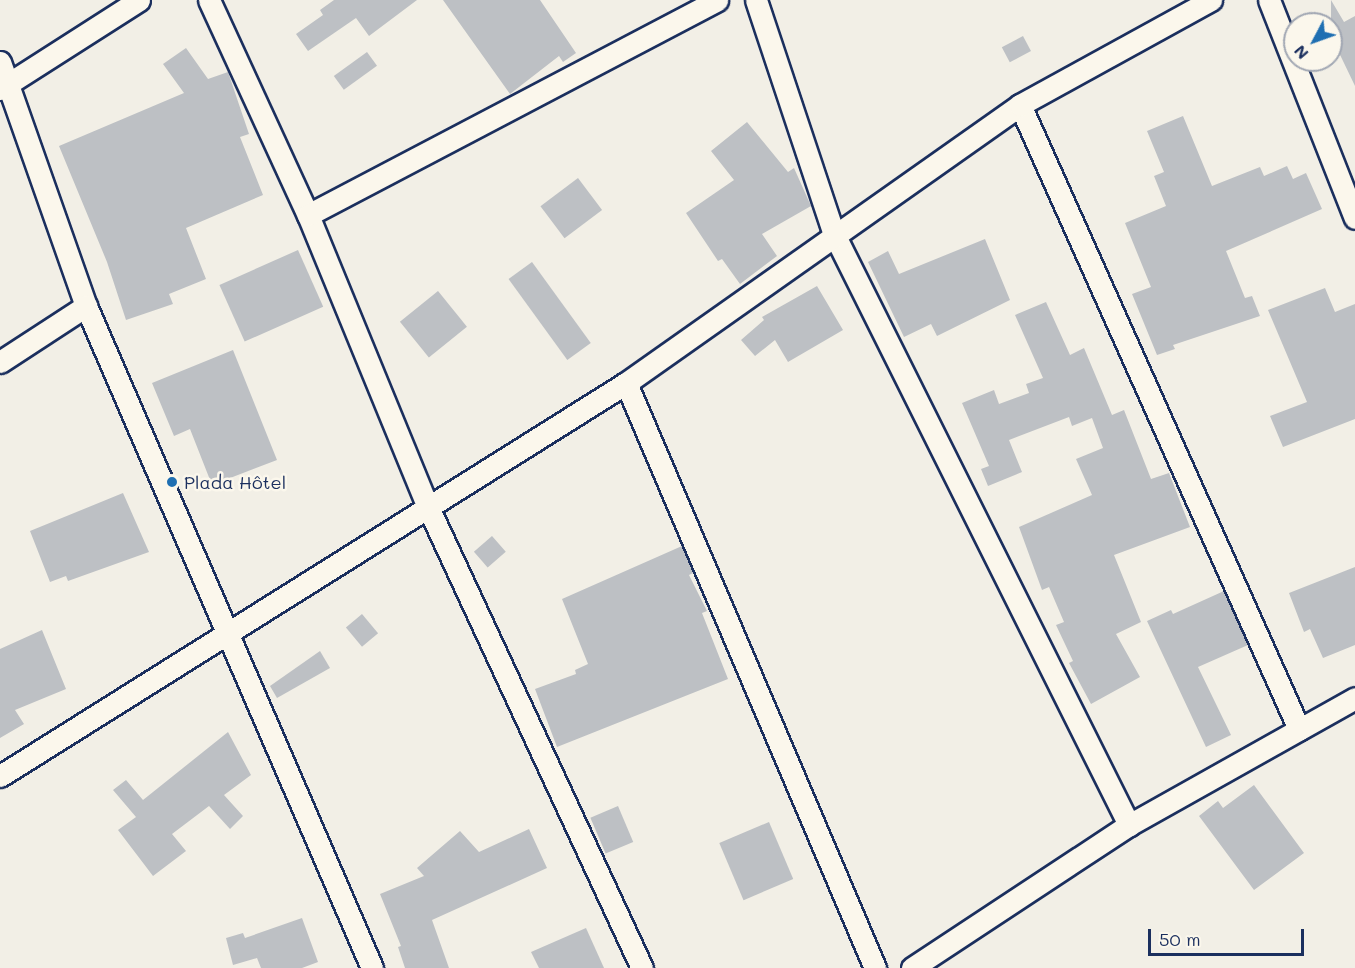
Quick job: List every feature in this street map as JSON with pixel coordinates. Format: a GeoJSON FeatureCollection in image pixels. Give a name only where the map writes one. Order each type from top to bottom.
{"type":"FeatureCollection","features":[{"type":"Feature","properties":{"kind":"street"},"geometry":{"type":"LineString","coordinates":[[3,88],[139,0]]}},
{"type":"Feature","properties":{"kind":"street"},"geometry":{"type":"LineString","coordinates":[[209,0],[308,215],[428,507],[642,968]]}},
{"type":"Feature","properties":{"kind":"street"},"geometry":{"type":"LineString","coordinates":[[308,215],[717,0]]}},
{"type":"Feature","properties":{"kind":"street"},"geometry":{"type":"LineString","coordinates":[[756,0],[834,234],[1129,825]]}},
{"type":"Feature","properties":{"kind":"street"},"geometry":{"type":"LineString","coordinates":[[0,776],[626,383],[834,234],[1020,105],[1211,0]]}},
{"type":"Feature","properties":{"kind":"street"},"geometry":{"type":"LineString","coordinates":[[1269,0],[1355,218]]}},
{"type":"Feature","properties":{"kind":"street"},"geometry":{"type":"LineString","coordinates":[[0,62],[3,88],[86,306],[372,968]]}},
{"type":"Feature","properties":{"kind":"street"},"geometry":{"type":"LineString","coordinates":[[1020,105],[1299,729]]}},
{"type":"Feature","properties":{"kind":"street"},"geometry":{"type":"LineString","coordinates":[[0,362],[86,306]]}},
{"type":"Feature","properties":{"kind":"street"},"geometry":{"type":"LineString","coordinates":[[626,383],[875,968]]}},
{"type":"Feature","properties":{"kind":"street"},"geometry":{"type":"LineString","coordinates":[[912,968],[1129,825],[1355,698]]}},
{"type":"Feature","properties":{"kind":"building"},"geometry":{"type":"Polygon","coordinates":[[[334,0],[417,0],[369,36],[356,18],[308,51],[296,34],[323,15],[320,10],[334,0]]]}},
{"type":"Feature","properties":{"kind":"building"},"geometry":{"type":"Polygon","coordinates":[[[443,0],[540,0],[576,53],[563,62],[559,56],[510,94],[443,0]]]}},
{"type":"Feature","properties":{"kind":"building"},"geometry":{"type":"Polygon","coordinates":[[[1331,0],[1338,12],[1331,12],[1331,0]]]}},
{"type":"Feature","properties":{"kind":"building"},"geometry":{"type":"Polygon","coordinates":[[[1355,16],[1355,86],[1343,61],[1343,20],[1344,22],[1355,16]]]}},
{"type":"Feature","properties":{"kind":"building"},"geometry":{"type":"Polygon","coordinates":[[[1023,36],[1031,51],[1010,62],[1002,47],[1023,36]]]}},
{"type":"Feature","properties":{"kind":"building"},"geometry":{"type":"Polygon","coordinates":[[[186,48],[208,79],[228,72],[249,134],[240,137],[263,195],[186,228],[206,279],[169,294],[173,304],[126,320],[107,262],[59,146],[184,93],[163,64],[186,48]]]}},
{"type":"Feature","properties":{"kind":"building"},"geometry":{"type":"Polygon","coordinates":[[[367,52],[377,66],[344,90],[334,76],[367,52]]]}},
{"type":"Feature","properties":{"kind":"building"},"geometry":{"type":"Polygon","coordinates":[[[1183,116],[1212,186],[1260,167],[1264,176],[1287,166],[1293,179],[1306,173],[1322,209],[1226,251],[1245,298],[1252,296],[1260,316],[1173,345],[1175,349],[1157,355],[1132,294],[1151,287],[1125,223],[1166,206],[1154,176],[1164,172],[1147,131],[1183,116]]]}},
{"type":"Feature","properties":{"kind":"building"},"geometry":{"type":"Polygon","coordinates":[[[747,122],[788,172],[794,168],[811,206],[762,234],[777,256],[740,284],[722,259],[718,261],[686,213],[734,180],[711,151],[747,122]]]}},
{"type":"Feature","properties":{"kind":"building"},"geometry":{"type":"Polygon","coordinates":[[[578,178],[602,210],[565,238],[540,206],[578,178]]]}},
{"type":"Feature","properties":{"kind":"building"},"geometry":{"type":"Polygon","coordinates":[[[985,239],[1010,300],[937,336],[931,324],[904,337],[868,262],[888,251],[899,274],[985,239]]]}},
{"type":"Feature","properties":{"kind":"building"},"geometry":{"type":"Polygon","coordinates":[[[298,250],[323,307],[245,342],[219,285],[298,250]]]}},
{"type":"Feature","properties":{"kind":"building"},"geometry":{"type":"Polygon","coordinates":[[[532,262],[591,343],[567,360],[509,279],[532,262]]]}},
{"type":"Feature","properties":{"kind":"building"},"geometry":{"type":"Polygon","coordinates":[[[817,286],[843,330],[788,362],[775,340],[755,356],[741,340],[764,320],[762,317],[817,286]]]}},
{"type":"Feature","properties":{"kind":"building"},"geometry":{"type":"Polygon","coordinates":[[[1325,288],[1335,312],[1355,304],[1355,419],[1283,447],[1270,416],[1307,402],[1268,310],[1325,288]]]}},
{"type":"Feature","properties":{"kind":"building"},"geometry":{"type":"Polygon","coordinates":[[[438,291],[467,327],[429,358],[400,322],[438,291]]]}},
{"type":"Feature","properties":{"kind":"building"},"geometry":{"type":"Polygon","coordinates":[[[1046,302],[1070,355],[1084,348],[1112,415],[1124,410],[1151,479],[1169,473],[1190,527],[1114,555],[1141,622],[1116,634],[1140,677],[1091,704],[1069,663],[1073,661],[1056,625],[1064,622],[1049,587],[1042,590],[1019,527],[1092,495],[1076,459],[1103,448],[1092,418],[1072,426],[1069,417],[1009,440],[1022,472],[988,486],[981,469],[989,466],[962,403],[994,390],[999,404],[1029,393],[1026,384],[1043,378],[1015,315],[1046,302]]]}},
{"type":"Feature","properties":{"kind":"building"},"geometry":{"type":"Polygon","coordinates":[[[233,350],[277,460],[212,485],[190,429],[174,436],[152,383],[233,350]]]}},
{"type":"Feature","properties":{"kind":"building"},"geometry":{"type":"Polygon","coordinates":[[[123,493],[149,552],[68,581],[66,576],[50,582],[30,531],[123,493]]]}},
{"type":"Feature","properties":{"kind":"building"},"geometry":{"type":"Polygon","coordinates":[[[492,536],[506,552],[488,568],[474,552],[492,536]]]}},
{"type":"Feature","properties":{"kind":"building"},"geometry":{"type":"Polygon","coordinates":[[[682,546],[693,573],[689,575],[707,611],[702,613],[728,679],[557,747],[535,689],[576,674],[575,670],[588,664],[562,599],[682,546]]]}},
{"type":"Feature","properties":{"kind":"building"},"geometry":{"type":"Polygon","coordinates":[[[1355,567],[1355,645],[1323,658],[1310,629],[1304,632],[1289,593],[1355,567]]]}},
{"type":"Feature","properties":{"kind":"building"},"geometry":{"type":"Polygon","coordinates":[[[1224,591],[1248,645],[1198,667],[1231,735],[1206,747],[1147,621],[1171,610],[1173,614],[1224,591]]]}},
{"type":"Feature","properties":{"kind":"building"},"geometry":{"type":"Polygon","coordinates":[[[362,614],[378,633],[362,647],[346,627],[362,614]]]}},
{"type":"Feature","properties":{"kind":"building"},"geometry":{"type":"Polygon","coordinates":[[[42,630],[66,689],[15,710],[24,724],[0,738],[0,649],[42,630]]]}},
{"type":"Feature","properties":{"kind":"building"},"geometry":{"type":"Polygon","coordinates":[[[320,651],[330,668],[277,698],[270,686],[320,651]]]}},
{"type":"Feature","properties":{"kind":"building"},"geometry":{"type":"Polygon","coordinates":[[[228,732],[251,775],[224,795],[243,816],[230,829],[209,806],[172,834],[186,851],[153,876],[118,830],[136,817],[113,790],[126,780],[143,800],[228,732]]]}},
{"type":"Feature","properties":{"kind":"building"},"geometry":{"type":"Polygon","coordinates":[[[1254,785],[1304,853],[1254,890],[1199,816],[1218,801],[1223,808],[1254,785]]]}},
{"type":"Feature","properties":{"kind":"building"},"geometry":{"type":"Polygon","coordinates":[[[618,806],[633,842],[606,854],[590,818],[618,806]]]}},
{"type":"Feature","properties":{"kind":"building"},"geometry":{"type":"Polygon","coordinates":[[[769,822],[793,879],[744,900],[719,843],[769,822]]]}},
{"type":"Feature","properties":{"kind":"building"},"geometry":{"type":"Polygon","coordinates":[[[529,829],[547,868],[432,920],[449,968],[405,968],[398,947],[401,946],[380,894],[424,876],[417,868],[460,831],[479,852],[529,829]]]}},
{"type":"Feature","properties":{"kind":"building"},"geometry":{"type":"Polygon","coordinates":[[[302,918],[318,962],[302,968],[261,968],[257,958],[233,965],[226,938],[243,933],[245,938],[302,918]]]}},
{"type":"Feature","properties":{"kind":"building"},"geometry":{"type":"Polygon","coordinates":[[[586,928],[604,968],[539,968],[531,952],[586,928]]]}},
{"type":"Feature","properties":{"kind":"place","name":"Plada Hôtel"},"geometry":{"type":"Point","coordinates":[172,482]}}]}
